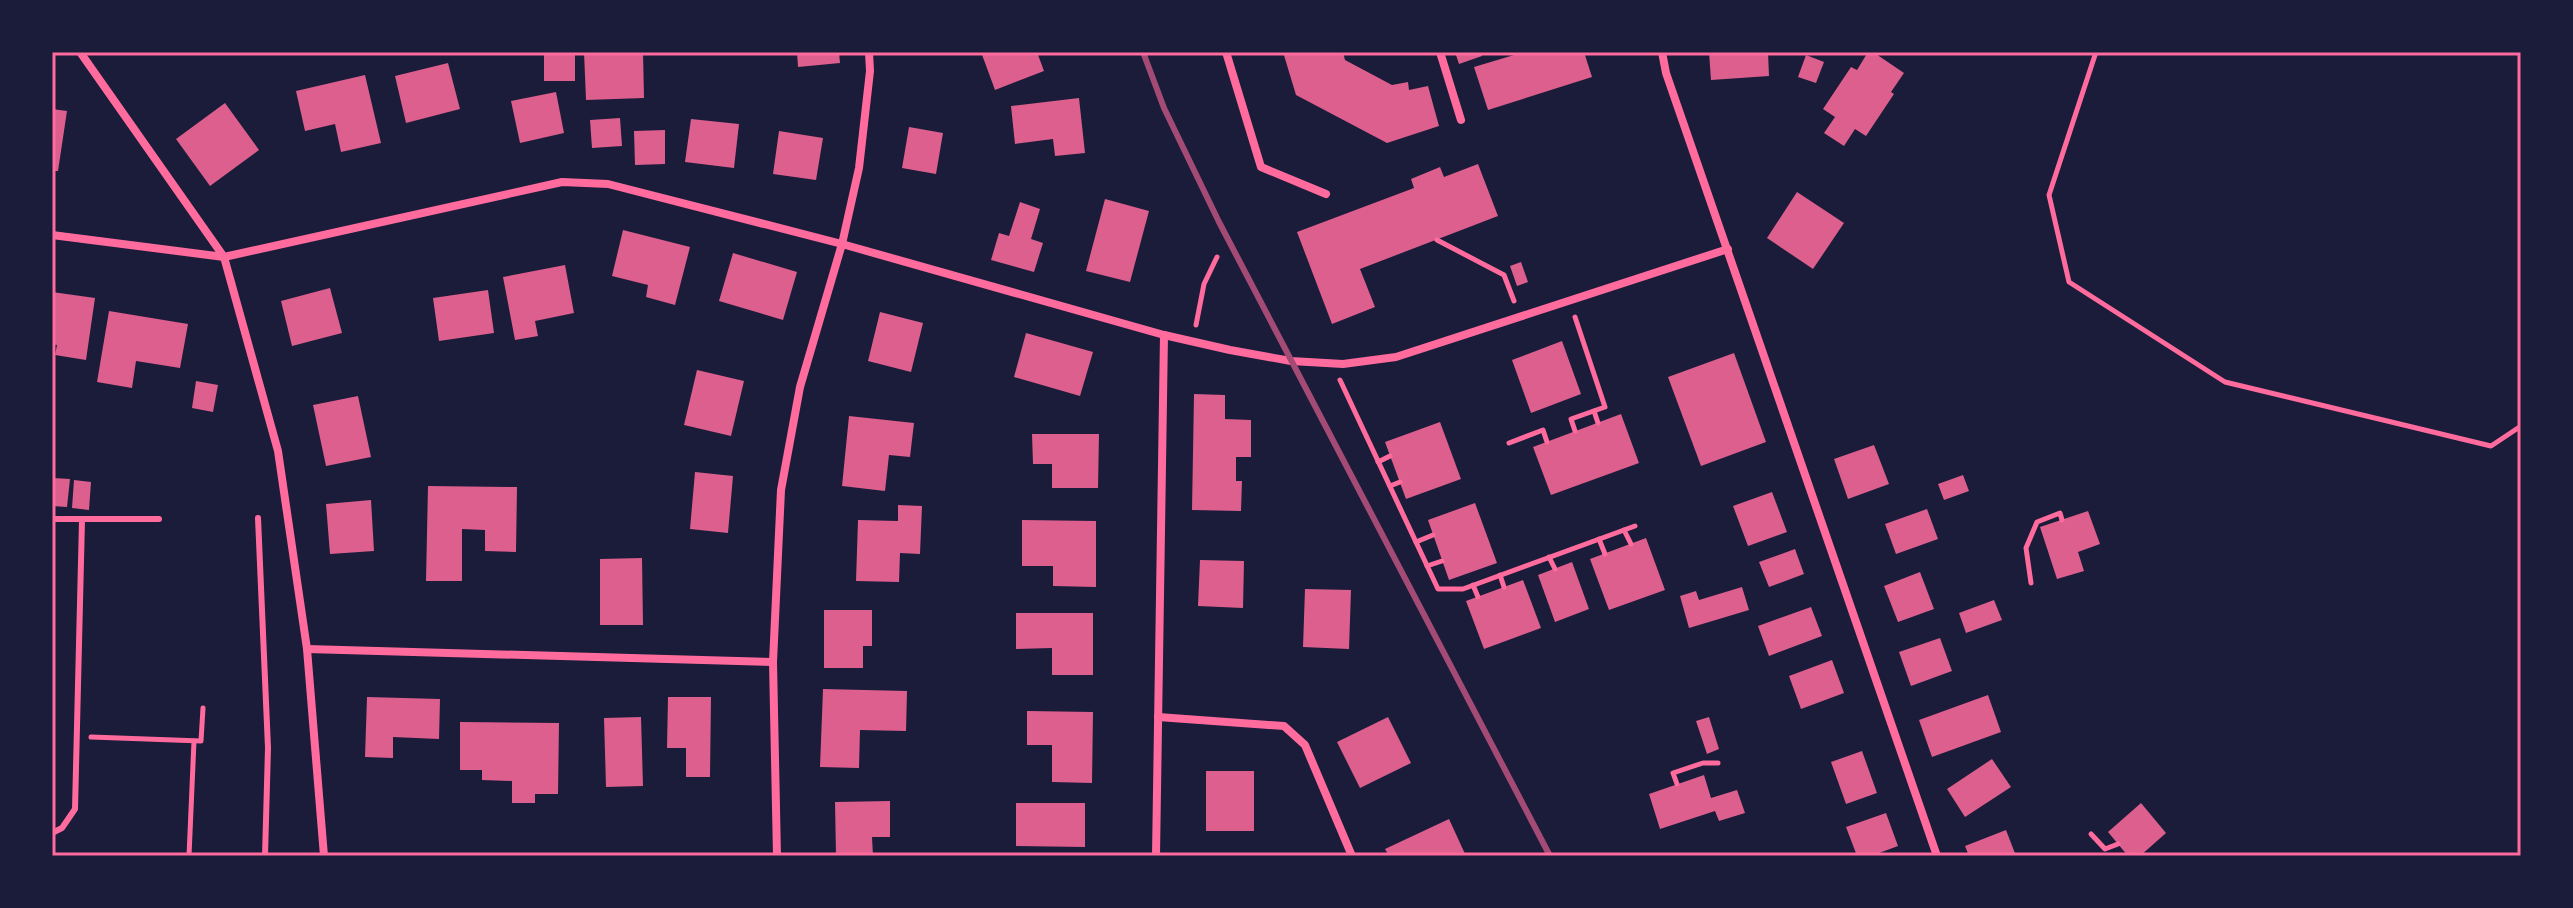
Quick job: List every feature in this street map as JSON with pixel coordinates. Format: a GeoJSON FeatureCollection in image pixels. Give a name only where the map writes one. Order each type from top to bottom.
{"type":"FeatureCollection","features":[{"type":"Feature","properties":{"kind":"street"},"geometry":{"type":"LineString","coordinates":[[80,52],[224,257],[278,451],[307,649],[324,856]]}},
{"type":"Feature","properties":{"kind":"street"},"geometry":{"type":"LineString","coordinates":[[777,856],[773,662],[781,490],[800,387],[842,244],[859,168],[870,71],[869,52]]}},
{"type":"Feature","properties":{"kind":"street"},"geometry":{"type":"LineString","coordinates":[[1226,52],[1261,167],[1326,194]]}},
{"type":"Feature","properties":{"kind":"street"},"geometry":{"type":"LineString","coordinates":[[1440,52],[1461,120]]}},
{"type":"Feature","properties":{"kind":"street"},"geometry":{"type":"LineString","coordinates":[[1662,52],[1666,73],[1937,856]]}},
{"type":"Feature","properties":{"kind":"street"},"geometry":{"type":"LineString","coordinates":[[52,235],[224,257],[562,182],[608,184],[842,244],[1164,335],[1291,361],[1332,363],[1396,357],[1728,249]]}},
{"type":"Feature","properties":{"kind":"street"},"geometry":{"type":"LineString","coordinates":[[1156,856],[1164,335]]}},
{"type":"Feature","properties":{"kind":"street"},"geometry":{"type":"LineString","coordinates":[[307,649],[773,662]]}},
{"type":"Feature","properties":{"kind":"street"},"geometry":{"type":"LineString","coordinates":[[1158,717],[1284,726],[1305,745],[1352,856]]}},
{"type":"Feature","properties":{"kind":"lane"},"geometry":{"type":"LineString","coordinates":[[258,518],[268,748],[265,856]]}},
{"type":"Feature","properties":{"kind":"lane"},"geometry":{"type":"LineString","coordinates":[[52,519],[159,519]]}},
{"type":"Feature","properties":{"kind":"lane"},"geometry":{"type":"LineString","coordinates":[[52,833],[62,828],[75,809],[82,520]]}},
{"type":"Feature","properties":{"kind":"path"},"geometry":{"type":"LineString","coordinates":[[2096,52],[2049,195],[2069,282],[2225,382],[2491,446],[2521,426]]}},
{"type":"Feature","properties":{"kind":"path"},"geometry":{"type":"LineString","coordinates":[[1437,240],[1504,275],[1521,317]]}},
{"type":"Feature","properties":{"kind":"path"},"geometry":{"type":"LineString","coordinates":[[1194,342],[1204,284],[1217,257]]}},
{"type":"Feature","properties":{"kind":"path"},"geometry":{"type":"LineString","coordinates":[[1570,301],[1605,407],[1571,419],[1575,431]]}},
{"type":"Feature","properties":{"kind":"path"},"geometry":{"type":"LineString","coordinates":[[1332,363],[1438,589],[1463,589],[1635,526]]}},
{"type":"Feature","properties":{"kind":"path"},"geometry":{"type":"LineString","coordinates":[[1594,411],[1598,423]]}},
{"type":"Feature","properties":{"kind":"path"},"geometry":{"type":"LineString","coordinates":[[1509,443],[1543,430],[1547,442]]}},
{"type":"Feature","properties":{"kind":"path"},"geometry":{"type":"LineString","coordinates":[[1378,462],[1390,456]]}},
{"type":"Feature","properties":{"kind":"path"},"geometry":{"type":"LineString","coordinates":[[1390,486],[1400,482]]}},
{"type":"Feature","properties":{"kind":"path"},"geometry":{"type":"LineString","coordinates":[[2031,583],[2026,548],[2037,522],[2060,513],[2062,520]]}},
{"type":"Feature","properties":{"kind":"path"},"geometry":{"type":"LineString","coordinates":[[1624,530],[1631,544]]}},
{"type":"Feature","properties":{"kind":"path"},"geometry":{"type":"LineString","coordinates":[[1416,542],[1433,535]]}},
{"type":"Feature","properties":{"kind":"path"},"geometry":{"type":"LineString","coordinates":[[1599,539],[1605,554]]}},
{"type":"Feature","properties":{"kind":"path"},"geometry":{"type":"LineString","coordinates":[[1549,557],[1555,569]]}},
{"type":"Feature","properties":{"kind":"path"},"geometry":{"type":"LineString","coordinates":[[1427,566],[1442,561]]}},
{"type":"Feature","properties":{"kind":"path"},"geometry":{"type":"LineString","coordinates":[[1500,575],[1504,587]]}},
{"type":"Feature","properties":{"kind":"path"},"geometry":{"type":"LineString","coordinates":[[1473,585],[1478,597]]}},
{"type":"Feature","properties":{"kind":"path"},"geometry":{"type":"LineString","coordinates":[[77,737],[201,741],[203,708]]}},
{"type":"Feature","properties":{"kind":"path"},"geometry":{"type":"LineString","coordinates":[[189,856],[194,741]]}},
{"type":"Feature","properties":{"kind":"path"},"geometry":{"type":"LineString","coordinates":[[1677,784],[1673,773],[1703,763],[1718,763]]}},
{"type":"Feature","properties":{"kind":"path"},"geometry":{"type":"LineString","coordinates":[[2091,834],[2105,849],[2118,844]]}},
{"type":"Feature","properties":{"kind":"building"},"geometry":{"type":"Polygon","coordinates":[[[544,52],[575,52],[575,81],[544,81],[544,52]]]}},
{"type":"Feature","properties":{"kind":"building"},"geometry":{"type":"Polygon","coordinates":[[[584,52],[643,52],[644,98],[586,100],[584,52]]]}},
{"type":"Feature","properties":{"kind":"building"},"geometry":{"type":"Polygon","coordinates":[[[797,52],[839,52],[840,63],[798,67],[797,52]]]}},
{"type":"Feature","properties":{"kind":"building"},"geometry":{"type":"Polygon","coordinates":[[[981,52],[1037,52],[1044,71],[995,90],[981,52]]]}},
{"type":"Feature","properties":{"kind":"building"},"geometry":{"type":"Polygon","coordinates":[[[1283,52],[1343,52],[1345,60],[1392,85],[1408,82],[1409,90],[1428,86],[1439,126],[1387,143],[1296,95],[1283,52]]]}},
{"type":"Feature","properties":{"kind":"building"},"geometry":{"type":"Polygon","coordinates":[[[1455,52],[1481,52],[1482,56],[1459,64],[1455,52]]]}},
{"type":"Feature","properties":{"kind":"building"},"geometry":{"type":"Polygon","coordinates":[[[1524,52],[1584,52],[1592,77],[1488,110],[1474,67],[1524,52]]]}},
{"type":"Feature","properties":{"kind":"building"},"geometry":{"type":"Polygon","coordinates":[[[1709,52],[1768,52],[1769,76],[1711,80],[1709,52]]]}},
{"type":"Feature","properties":{"kind":"building"},"geometry":{"type":"Polygon","coordinates":[[[1868,52],[1873,52],[1904,73],[1866,136],[1855,129],[1844,146],[1824,133],[1835,117],[1823,109],[1851,67],[1857,70],[1868,52]]]}},
{"type":"Feature","properties":{"kind":"building"},"geometry":{"type":"Polygon","coordinates":[[[1806,55],[1824,62],[1816,83],[1798,77],[1806,55]]]}},
{"type":"Feature","properties":{"kind":"building"},"geometry":{"type":"Polygon","coordinates":[[[448,63],[460,109],[406,123],[395,76],[448,63]]]}},
{"type":"Feature","properties":{"kind":"building"},"geometry":{"type":"Polygon","coordinates":[[[365,75],[381,143],[341,152],[335,124],[305,131],[296,91],[365,75]]]}},
{"type":"Feature","properties":{"kind":"building"},"geometry":{"type":"Polygon","coordinates":[[[556,92],[564,133],[520,143],[511,101],[556,92]]]}},
{"type":"Feature","properties":{"kind":"building"},"geometry":{"type":"Polygon","coordinates":[[[1079,98],[1085,153],[1055,156],[1053,139],[1015,144],[1011,106],[1079,98]]]}},
{"type":"Feature","properties":{"kind":"building"},"geometry":{"type":"Polygon","coordinates":[[[225,103],[259,150],[210,186],[176,139],[225,103]]]}},
{"type":"Feature","properties":{"kind":"building"},"geometry":{"type":"Polygon","coordinates":[[[52,109],[67,111],[58,171],[52,171],[52,109]]]}},
{"type":"Feature","properties":{"kind":"building"},"geometry":{"type":"Polygon","coordinates":[[[620,118],[622,146],[592,148],[590,120],[620,118]]]}},
{"type":"Feature","properties":{"kind":"building"},"geometry":{"type":"Polygon","coordinates":[[[691,119],[739,124],[734,168],[685,162],[691,119]]]}},
{"type":"Feature","properties":{"kind":"building"},"geometry":{"type":"Polygon","coordinates":[[[909,127],[943,133],[936,174],[902,168],[909,127]]]}},
{"type":"Feature","properties":{"kind":"building"},"geometry":{"type":"Polygon","coordinates":[[[665,130],[665,164],[635,165],[634,131],[665,130]]]}},
{"type":"Feature","properties":{"kind":"building"},"geometry":{"type":"Polygon","coordinates":[[[779,131],[823,138],[816,180],[773,174],[779,131]]]}},
{"type":"Feature","properties":{"kind":"building"},"geometry":{"type":"Polygon","coordinates":[[[1478,164],[1498,216],[1360,269],[1375,307],[1332,324],[1297,232],[1414,188],[1411,179],[1440,167],[1444,177],[1478,164]]]}},
{"type":"Feature","properties":{"kind":"building"},"geometry":{"type":"Polygon","coordinates":[[[1797,192],[1844,223],[1813,269],[1767,238],[1797,192]]]}},
{"type":"Feature","properties":{"kind":"building"},"geometry":{"type":"Polygon","coordinates":[[[1105,199],[1149,211],[1130,282],[1086,271],[1105,199]]]}},
{"type":"Feature","properties":{"kind":"building"},"geometry":{"type":"Polygon","coordinates":[[[1020,202],[1040,209],[1031,239],[1043,243],[1034,272],[991,260],[999,233],[1009,236],[1020,202]]]}},
{"type":"Feature","properties":{"kind":"building"},"geometry":{"type":"Polygon","coordinates":[[[623,230],[690,247],[675,305],[646,297],[648,285],[612,276],[623,230]]]}},
{"type":"Feature","properties":{"kind":"building"},"geometry":{"type":"Polygon","coordinates":[[[733,253],[797,272],[783,320],[719,301],[733,253]]]}},
{"type":"Feature","properties":{"kind":"building"},"geometry":{"type":"Polygon","coordinates":[[[1521,262],[1528,282],[1517,286],[1510,266],[1521,262]]]}},
{"type":"Feature","properties":{"kind":"building"},"geometry":{"type":"Polygon","coordinates":[[[565,265],[574,313],[535,321],[538,336],[515,340],[503,277],[565,265]]]}},
{"type":"Feature","properties":{"kind":"building"},"geometry":{"type":"Polygon","coordinates":[[[330,288],[342,333],[292,346],[281,301],[330,288]]]}},
{"type":"Feature","properties":{"kind":"building"},"geometry":{"type":"Polygon","coordinates":[[[488,290],[494,333],[439,341],[433,298],[488,290]]]}},
{"type":"Feature","properties":{"kind":"building"},"geometry":{"type":"Polygon","coordinates":[[[52,292],[95,298],[86,360],[55,355],[57,345],[52,344],[52,292]]]}},
{"type":"Feature","properties":{"kind":"building"},"geometry":{"type":"Polygon","coordinates":[[[109,311],[188,324],[180,368],[136,361],[132,388],[97,382],[109,311]]]}},
{"type":"Feature","properties":{"kind":"building"},"geometry":{"type":"Polygon","coordinates":[[[880,312],[923,323],[911,372],[868,361],[880,312]]]}},
{"type":"Feature","properties":{"kind":"building"},"geometry":{"type":"Polygon","coordinates":[[[1026,333],[1093,352],[1080,396],[1014,377],[1026,333]]]}},
{"type":"Feature","properties":{"kind":"building"},"geometry":{"type":"Polygon","coordinates":[[[1562,341],[1581,394],[1531,413],[1512,360],[1562,341]]]}},
{"type":"Feature","properties":{"kind":"building"},"geometry":{"type":"Polygon","coordinates":[[[1734,353],[1766,442],[1701,466],[1668,377],[1734,353]]]}},
{"type":"Feature","properties":{"kind":"building"},"geometry":{"type":"Polygon","coordinates":[[[697,370],[744,381],[731,436],[684,425],[697,370]]]}},
{"type":"Feature","properties":{"kind":"building"},"geometry":{"type":"Polygon","coordinates":[[[196,381],[218,385],[213,412],[192,408],[196,381]]]}},
{"type":"Feature","properties":{"kind":"building"},"geometry":{"type":"Polygon","coordinates":[[[1194,394],[1225,395],[1225,419],[1251,420],[1251,457],[1236,457],[1236,481],[1242,481],[1241,511],[1192,510],[1194,394]]]}},
{"type":"Feature","properties":{"kind":"building"},"geometry":{"type":"Polygon","coordinates":[[[358,396],[371,457],[326,466],[313,405],[358,396]]]}},
{"type":"Feature","properties":{"kind":"building"},"geometry":{"type":"Polygon","coordinates":[[[1621,414],[1639,463],[1551,495],[1533,447],[1621,414]]]}},
{"type":"Feature","properties":{"kind":"building"},"geometry":{"type":"Polygon","coordinates":[[[849,416],[914,423],[910,457],[889,455],[885,491],[842,486],[849,416]]]}},
{"type":"Feature","properties":{"kind":"building"},"geometry":{"type":"Polygon","coordinates":[[[1440,422],[1461,479],[1406,499],[1385,442],[1440,422]]]}},
{"type":"Feature","properties":{"kind":"building"},"geometry":{"type":"Polygon","coordinates":[[[1032,434],[1099,434],[1098,488],[1052,488],[1052,464],[1033,464],[1032,434]]]}},
{"type":"Feature","properties":{"kind":"building"},"geometry":{"type":"Polygon","coordinates":[[[1874,445],[1889,484],[1848,499],[1834,459],[1874,445]]]}},
{"type":"Feature","properties":{"kind":"building"},"geometry":{"type":"Polygon","coordinates":[[[695,472],[733,476],[728,533],[690,529],[695,472]]]}},
{"type":"Feature","properties":{"kind":"building"},"geometry":{"type":"Polygon","coordinates":[[[1963,475],[1969,491],[1944,500],[1938,484],[1963,475]]]}},
{"type":"Feature","properties":{"kind":"building"},"geometry":{"type":"Polygon","coordinates":[[[53,478],[70,479],[67,507],[52,506],[53,478]]]}},
{"type":"Feature","properties":{"kind":"building"},"geometry":{"type":"Polygon","coordinates":[[[74,480],[91,482],[89,510],[72,508],[74,480]]]}},
{"type":"Feature","properties":{"kind":"building"},"geometry":{"type":"Polygon","coordinates":[[[428,486],[517,487],[516,552],[485,551],[485,530],[462,529],[462,581],[426,581],[428,486]]]}},
{"type":"Feature","properties":{"kind":"building"},"geometry":{"type":"Polygon","coordinates":[[[1772,492],[1787,532],[1748,546],[1733,506],[1772,492]]]}},
{"type":"Feature","properties":{"kind":"building"},"geometry":{"type":"Polygon","coordinates":[[[371,500],[374,551],[330,554],[326,504],[371,500]]]}},
{"type":"Feature","properties":{"kind":"building"},"geometry":{"type":"Polygon","coordinates":[[[1475,503],[1497,563],[1449,580],[1428,520],[1475,503]]]}},
{"type":"Feature","properties":{"kind":"building"},"geometry":{"type":"Polygon","coordinates":[[[898,505],[922,506],[920,554],[900,553],[899,582],[856,581],[858,520],[898,521],[898,505]]]}},
{"type":"Feature","properties":{"kind":"building"},"geometry":{"type":"Polygon","coordinates":[[[1927,509],[1938,539],[1896,554],[1885,524],[1927,509]]]}},
{"type":"Feature","properties":{"kind":"building"},"geometry":{"type":"Polygon","coordinates":[[[2088,511],[2100,544],[2078,552],[2084,571],[2057,579],[2040,527],[2088,511]]]}},
{"type":"Feature","properties":{"kind":"building"},"geometry":{"type":"Polygon","coordinates":[[[1022,520],[1096,521],[1096,587],[1053,586],[1053,566],[1022,566],[1022,520]]]}},
{"type":"Feature","properties":{"kind":"building"},"geometry":{"type":"Polygon","coordinates":[[[1646,538],[1665,590],[1609,610],[1590,559],[1646,538]]]}},
{"type":"Feature","properties":{"kind":"building"},"geometry":{"type":"Polygon","coordinates":[[[1795,549],[1804,574],[1769,587],[1759,562],[1795,549]]]}},
{"type":"Feature","properties":{"kind":"building"},"geometry":{"type":"Polygon","coordinates":[[[642,558],[643,625],[600,625],[600,559],[642,558]]]}},
{"type":"Feature","properties":{"kind":"building"},"geometry":{"type":"Polygon","coordinates":[[[1200,560],[1244,561],[1243,608],[1198,606],[1200,560]]]}},
{"type":"Feature","properties":{"kind":"building"},"geometry":{"type":"Polygon","coordinates":[[[1572,562],[1589,609],[1555,622],[1538,575],[1572,562]]]}},
{"type":"Feature","properties":{"kind":"building"},"geometry":{"type":"Polygon","coordinates":[[[1920,572],[1934,609],[1898,622],[1884,586],[1920,572]]]}},
{"type":"Feature","properties":{"kind":"building"},"geometry":{"type":"Polygon","coordinates":[[[1523,580],[1541,628],[1484,649],[1466,601],[1523,580]]]}},
{"type":"Feature","properties":{"kind":"building"},"geometry":{"type":"Polygon","coordinates":[[[1742,587],[1749,610],[1689,628],[1680,596],[1696,591],[1699,600],[1742,587]]]}},
{"type":"Feature","properties":{"kind":"building"},"geometry":{"type":"Polygon","coordinates":[[[1305,589],[1351,590],[1349,649],[1303,647],[1305,589]]]}},
{"type":"Feature","properties":{"kind":"building"},"geometry":{"type":"Polygon","coordinates":[[[1994,600],[2002,620],[1966,633],[1959,613],[1994,600]]]}},
{"type":"Feature","properties":{"kind":"building"},"geometry":{"type":"Polygon","coordinates":[[[1811,607],[1822,636],[1769,656],[1758,626],[1811,607]]]}},
{"type":"Feature","properties":{"kind":"building"},"geometry":{"type":"Polygon","coordinates":[[[824,610],[872,610],[872,646],[863,646],[863,668],[824,668],[824,610]]]}},
{"type":"Feature","properties":{"kind":"building"},"geometry":{"type":"Polygon","coordinates":[[[1016,613],[1093,613],[1093,675],[1052,675],[1052,648],[1016,649],[1016,613]]]}},
{"type":"Feature","properties":{"kind":"building"},"geometry":{"type":"Polygon","coordinates":[[[1940,638],[1952,671],[1911,686],[1899,652],[1940,638]]]}},
{"type":"Feature","properties":{"kind":"building"},"geometry":{"type":"Polygon","coordinates":[[[1832,660],[1844,693],[1801,709],[1789,676],[1832,660]]]}},
{"type":"Feature","properties":{"kind":"building"},"geometry":{"type":"Polygon","coordinates":[[[823,689],[907,691],[906,731],[860,730],[859,768],[820,767],[823,689]]]}},
{"type":"Feature","properties":{"kind":"building"},"geometry":{"type":"Polygon","coordinates":[[[1988,695],[2001,732],[1932,757],[1919,720],[1988,695]]]}},
{"type":"Feature","properties":{"kind":"building"},"geometry":{"type":"Polygon","coordinates":[[[367,697],[440,699],[439,739],[393,737],[393,758],[365,757],[367,697]]]}},
{"type":"Feature","properties":{"kind":"building"},"geometry":{"type":"Polygon","coordinates":[[[668,697],[711,697],[710,777],[686,777],[686,748],[667,748],[668,697]]]}},
{"type":"Feature","properties":{"kind":"building"},"geometry":{"type":"Polygon","coordinates":[[[1027,711],[1093,712],[1092,783],[1052,782],[1052,745],[1027,745],[1027,711]]]}},
{"type":"Feature","properties":{"kind":"building"},"geometry":{"type":"Polygon","coordinates":[[[641,717],[643,786],[606,787],[604,718],[641,717]]]}},
{"type":"Feature","properties":{"kind":"building"},"geometry":{"type":"Polygon","coordinates":[[[1388,717],[1411,763],[1360,788],[1337,742],[1388,717]]]}},
{"type":"Feature","properties":{"kind":"building"},"geometry":{"type":"Polygon","coordinates":[[[1709,717],[1719,749],[1707,754],[1696,721],[1709,717]]]}},
{"type":"Feature","properties":{"kind":"building"},"geometry":{"type":"Polygon","coordinates":[[[460,722],[559,723],[558,794],[535,794],[535,803],[512,803],[512,781],[482,780],[482,770],[460,770],[460,722]]]}},
{"type":"Feature","properties":{"kind":"building"},"geometry":{"type":"Polygon","coordinates":[[[1862,751],[1877,793],[1846,804],[1831,762],[1862,751]]]}},
{"type":"Feature","properties":{"kind":"building"},"geometry":{"type":"Polygon","coordinates":[[[1992,759],[2011,787],[1965,817],[1947,789],[1992,759]]]}},
{"type":"Feature","properties":{"kind":"building"},"geometry":{"type":"Polygon","coordinates":[[[1206,771],[1254,771],[1254,831],[1206,831],[1206,771]]]}},
{"type":"Feature","properties":{"kind":"building"},"geometry":{"type":"Polygon","coordinates":[[[1704,775],[1711,798],[1737,790],[1745,813],[1719,821],[1715,811],[1660,829],[1649,794],[1704,775]]]}},
{"type":"Feature","properties":{"kind":"building"},"geometry":{"type":"Polygon","coordinates":[[[890,801],[890,837],[872,837],[873,856],[836,856],[835,802],[890,801]]]}},
{"type":"Feature","properties":{"kind":"building"},"geometry":{"type":"Polygon","coordinates":[[[1016,803],[1085,803],[1085,847],[1016,846],[1016,803]]]}},
{"type":"Feature","properties":{"kind":"building"},"geometry":{"type":"Polygon","coordinates":[[[2141,803],[2166,833],[2140,856],[2128,856],[2108,832],[2141,803]]]}},
{"type":"Feature","properties":{"kind":"building"},"geometry":{"type":"Polygon","coordinates":[[[1886,813],[1898,846],[1871,856],[1857,856],[1846,827],[1886,813]]]}},
{"type":"Feature","properties":{"kind":"building"},"geometry":{"type":"Polygon","coordinates":[[[1449,819],[1466,856],[1389,856],[1385,849],[1449,819]]]}},
{"type":"Feature","properties":{"kind":"building"},"geometry":{"type":"Polygon","coordinates":[[[2006,830],[2016,856],[1969,856],[1965,846],[2006,830]]]}},
{"type":"Feature","properties":{"kind":"railway"},"geometry":{"type":"LineString","coordinates":[[1143,52],[1164,108],[1219,222],[1550,856]]}}]}
